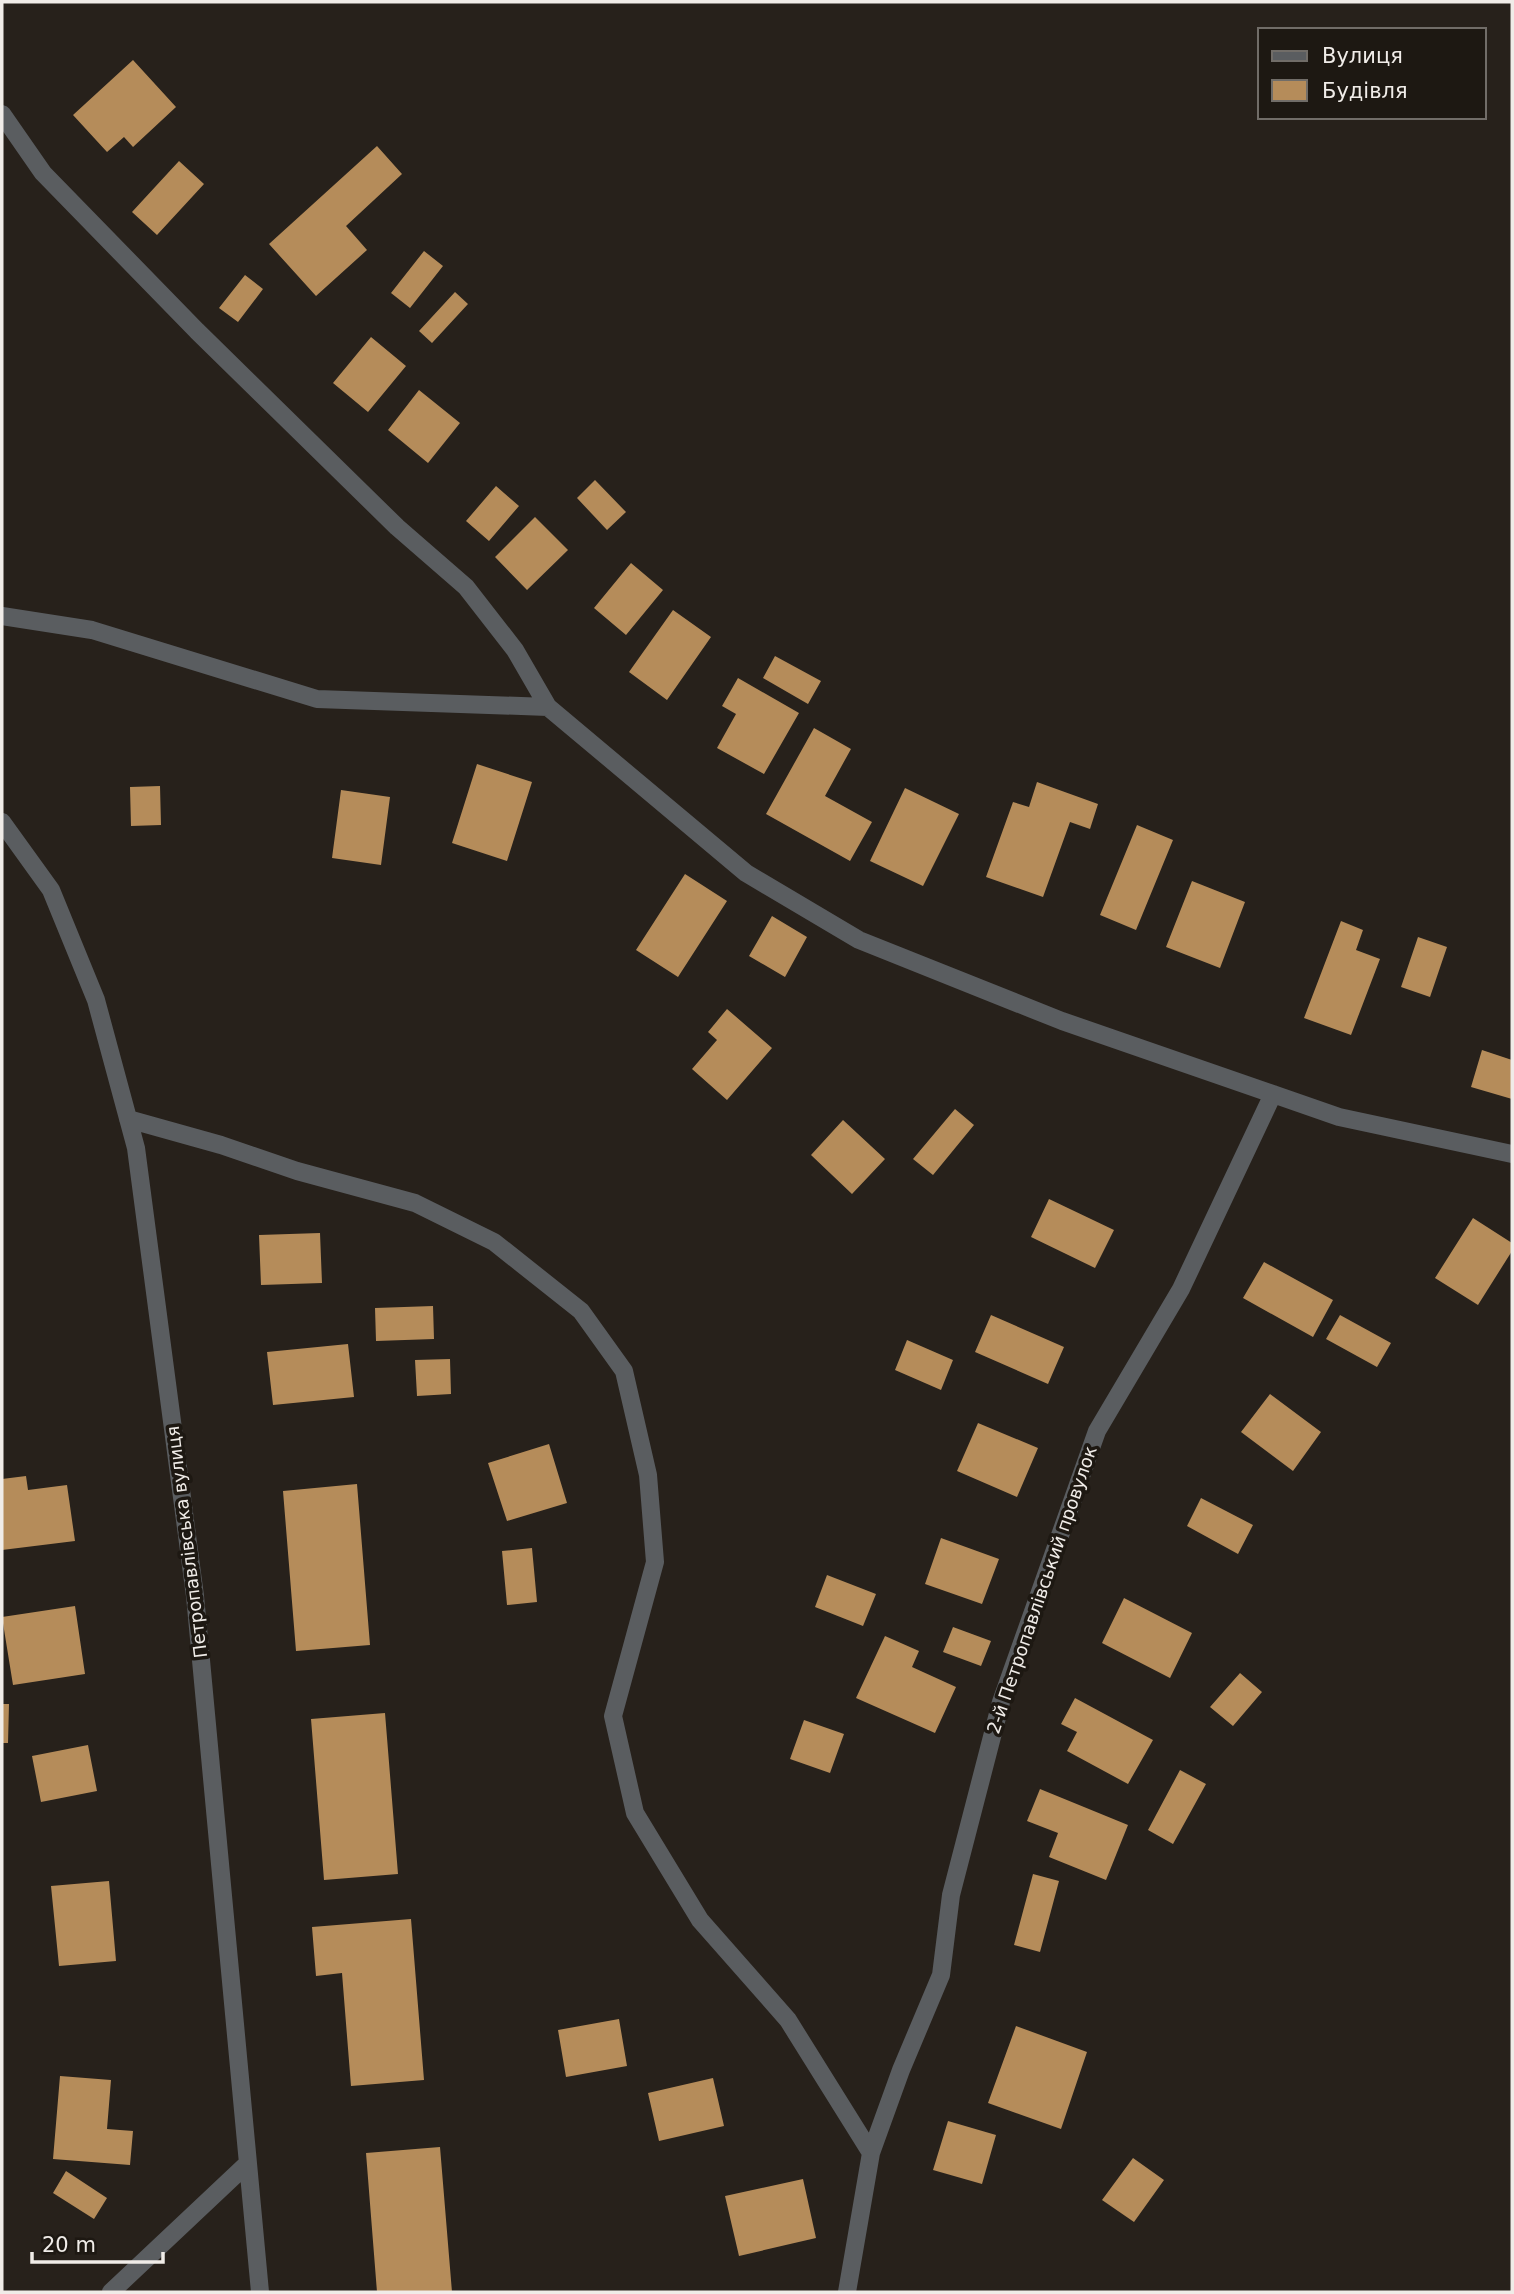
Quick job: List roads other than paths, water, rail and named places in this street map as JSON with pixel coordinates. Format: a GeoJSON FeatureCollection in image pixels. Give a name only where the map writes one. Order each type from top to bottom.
{"type":"FeatureCollection","features":[{"type":"Feature","properties":{"kind":"street"},"geometry":{"type":"LineString","coordinates":[[2,114],[43,173],[197,331],[397,527],[466,587],[515,650],[548,707],[746,873],[859,940],[1062,1021],[1339,1117],[1512,1154]]}},
{"type":"Feature","properties":{"kind":"street"},"geometry":{"type":"LineString","coordinates":[[2,617],[92,630],[317,699],[548,707]]}},
{"type":"Feature","properties":{"kind":"street","name":"Петропавлівська вулиця"},"geometry":{"type":"LineString","coordinates":[[2,822],[51,890],[96,1000],[136,1148],[195,1596],[260,2292]]}},
{"type":"Feature","properties":{"kind":"street","name":"2-й Петропавлівський провулок"},"geometry":{"type":"LineString","coordinates":[[847,2292],[871,2153],[901,2070],[941,1975],[951,1895],[1001,1702],[1097,1431],[1181,1289],[1273,1094]]}},
{"type":"Feature","properties":{"kind":"street"},"geometry":{"type":"LineString","coordinates":[[128,1119],[221,1145],[297,1171],[415,1203],[494,1242],[581,1311],[624,1371],[648,1475],[655,1562],[613,1716],[635,1813],[700,1920],[788,2020],[871,2153]]}},
{"type":"Feature","properties":{"kind":"street"},"geometry":{"type":"LineString","coordinates":[[111,2292],[248,2163]]}}]}
